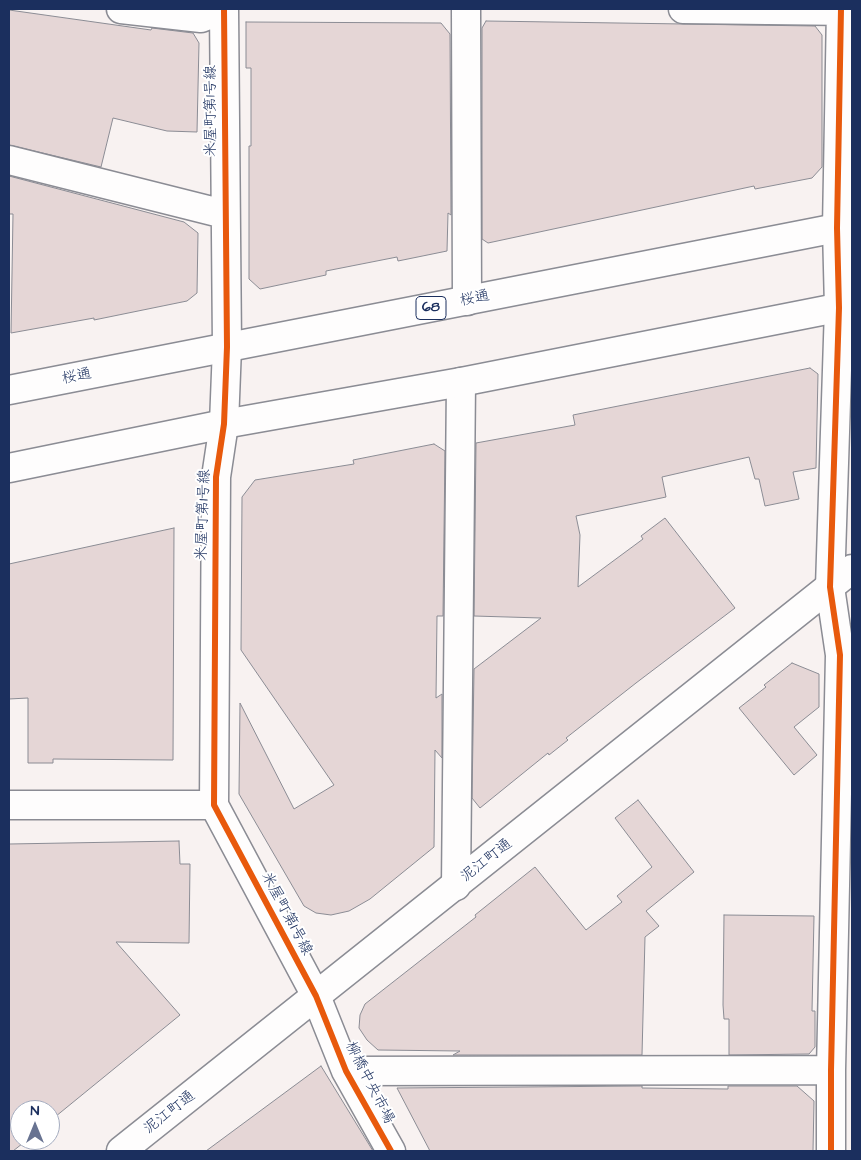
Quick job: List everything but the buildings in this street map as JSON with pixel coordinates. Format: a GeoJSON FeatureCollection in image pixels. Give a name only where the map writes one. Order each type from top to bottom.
{"type":"FeatureCollection","features":[{"type":"Feature","properties":{"kind":"street"},"geometry":{"type":"LineString","coordinates":[[121,9],[201,18],[224,9]]}},
{"type":"Feature","properties":{"kind":"street","name":"米屋町第1号線"},"geometry":{"type":"LineString","coordinates":[[224,9],[226,347],[224,424],[216,477],[214,805],[316,996]]}},
{"type":"Feature","properties":{"kind":"street"},"geometry":{"type":"LineString","coordinates":[[466,9],[467,301]]}},
{"type":"Feature","properties":{"kind":"street"},"geometry":{"type":"LineString","coordinates":[[683,9],[844,10],[846,306],[830,588],[846,655],[844,845],[830,1070],[831,1151]]}},
{"type":"Feature","properties":{"kind":"street"},"geometry":{"type":"LineString","coordinates":[[9,160],[224,214]]}},
{"type":"Feature","properties":{"kind":"street","name":"桜通"},"geometry":{"type":"LineString","coordinates":[[9,390],[844,226]]}},
{"type":"Feature","properties":{"kind":"street"},"geometry":{"type":"LineString","coordinates":[[9,468],[224,424],[461,382],[846,306]]}},
{"type":"Feature","properties":{"kind":"street"},"geometry":{"type":"LineString","coordinates":[[456,886],[461,382]]}},
{"type":"Feature","properties":{"kind":"street","name":"泥江町通"},"geometry":{"type":"LineString","coordinates":[[121,1151],[852,569]]}},
{"type":"Feature","properties":{"kind":"street"},"geometry":{"type":"LineString","coordinates":[[9,805],[214,805]]}},
{"type":"Feature","properties":{"kind":"street","name":"柳橋中央市場"},"geometry":{"type":"LineString","coordinates":[[316,996],[346,1071],[392,1151]]}},
{"type":"Feature","properties":{"kind":"street"},"geometry":{"type":"LineString","coordinates":[[346,1071],[830,1070]]}},
{"type":"Feature","properties":{"kind":"cycle path"},"geometry":{"type":"LineString","coordinates":[[224,9],[227,347],[224,424],[216,477],[214,805],[316,996],[346,1071],[391,1151]]}},
{"type":"Feature","properties":{"kind":"cycle path"},"geometry":{"type":"LineString","coordinates":[[831,1151],[840,655],[830,587],[839,308],[837,228],[841,9]]}}]}
